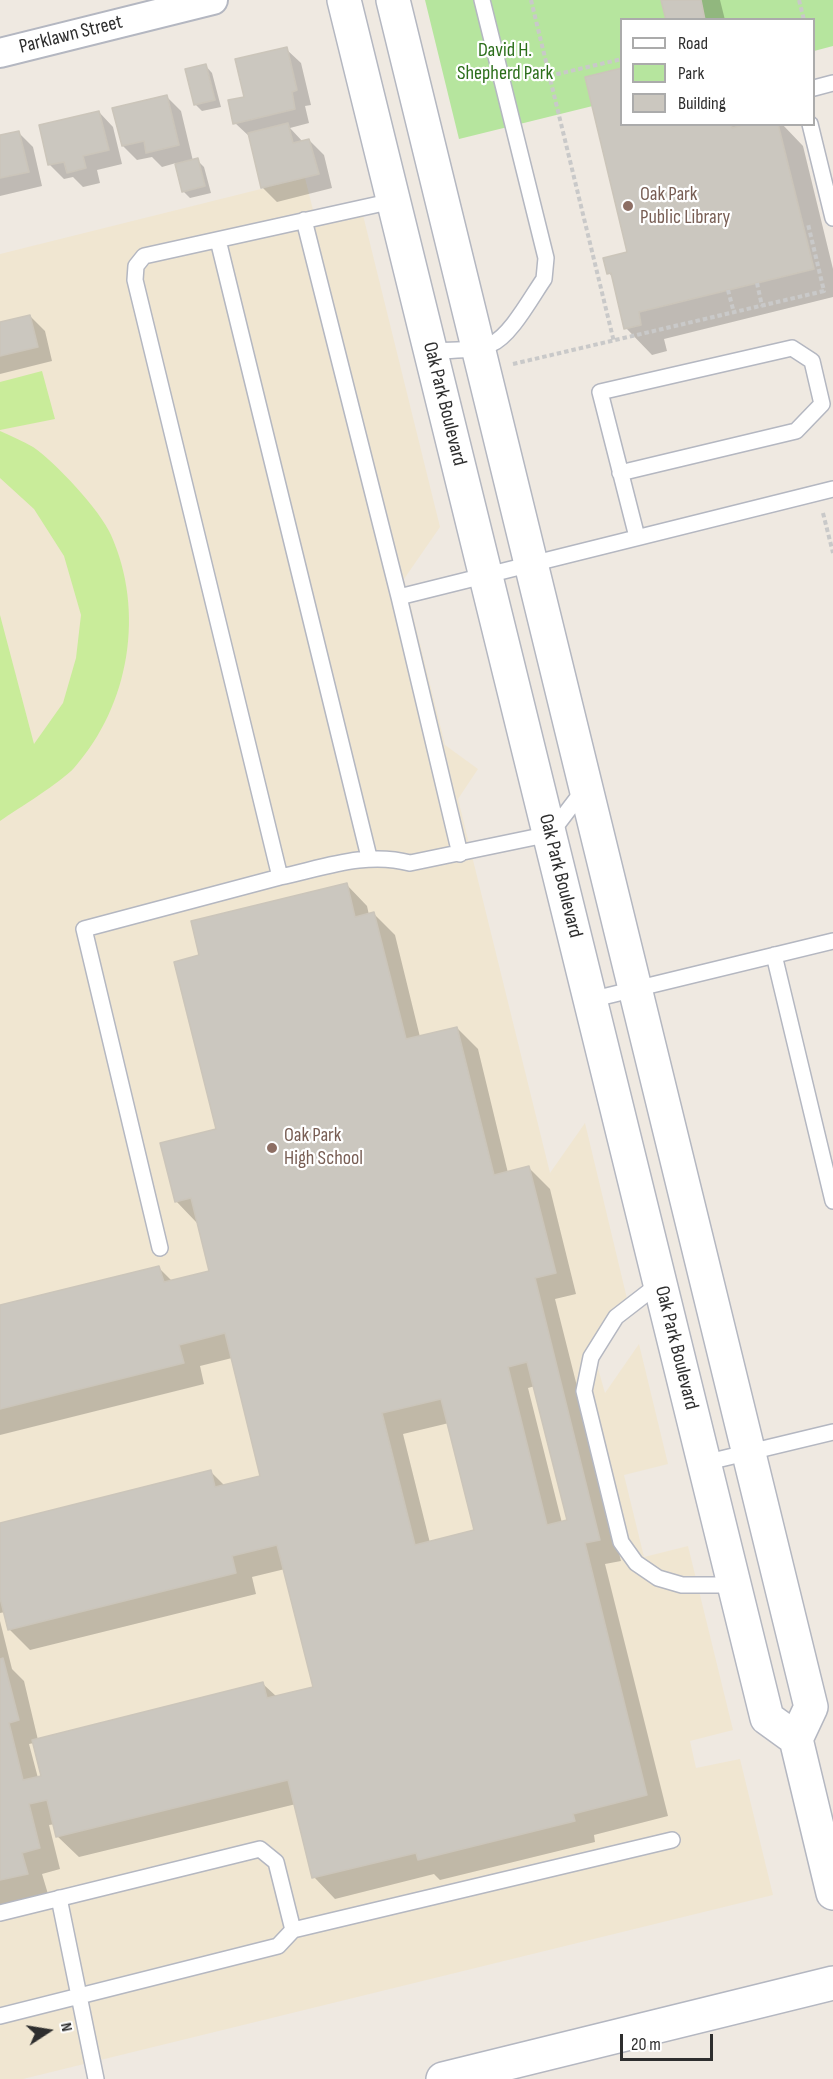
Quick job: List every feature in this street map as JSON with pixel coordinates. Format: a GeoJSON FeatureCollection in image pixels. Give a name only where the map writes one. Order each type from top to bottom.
{"type":"FeatureCollection","features":[{"type":"Feature","properties":{"kind":"street","name":"Parklawn Street"},"geometry":{"type":"LineString","coordinates":[[0,53],[213,0]]}},
{"type":"Feature","properties":{"kind":"street","name":"Oak Park Boulevard"},"geometry":{"type":"LineString","coordinates":[[344,0],[767,1718],[796,1739]]}},
{"type":"Feature","properties":{"kind":"street"},"geometry":{"type":"LineString","coordinates":[[393,0],[476,348],[811,1707],[796,1739],[823,1810],[833,1893]]}},
{"type":"Feature","properties":{"kind":"street"},"geometry":{"type":"LineString","coordinates":[[443,2079],[833,1983]]}},
{"type":"Feature","properties":{"kind":"lane"},"geometry":{"type":"LineString","coordinates":[[430,351],[476,348],[493,344],[503,337],[544,279],[546,269],[546,258],[482,0]]}},
{"type":"Feature","properties":{"kind":"lane"},"geometry":{"type":"LineString","coordinates":[[815,88],[833,83]]}},
{"type":"Feature","properties":{"kind":"lane"},"geometry":{"type":"LineString","coordinates":[[810,126],[833,218]]}},
{"type":"Feature","properties":{"kind":"lane"},"geometry":{"type":"LineString","coordinates":[[280,877],[135,280],[136,266],[144,256],[393,201]]}},
{"type":"Feature","properties":{"kind":"lane"},"geometry":{"type":"LineString","coordinates":[[304,220],[399,597],[459,855]]}},
{"type":"Feature","properties":{"kind":"lane"},"geometry":{"type":"LineString","coordinates":[[218,240],[369,857]]}},
{"type":"Feature","properties":{"kind":"lane"},"geometry":{"type":"LineString","coordinates":[[620,473],[796,430],[822,404],[812,361],[792,348],[600,392],[620,473],[637,537]]}},
{"type":"Feature","properties":{"kind":"lane"},"geometry":{"type":"LineString","coordinates":[[399,597],[825,490]]}},
{"type":"Feature","properties":{"kind":"lane"},"geometry":{"type":"LineString","coordinates":[[160,1248],[84,929],[280,877],[369,857],[389,857],[410,863],[459,855],[550,834],[585,788]]}},
{"type":"Feature","properties":{"kind":"lane"},"geometry":{"type":"LineString","coordinates":[[590,1000],[833,941]]}},
{"type":"Feature","properties":{"kind":"lane"},"geometry":{"type":"LineString","coordinates":[[774,955],[833,1200]]}},
{"type":"Feature","properties":{"kind":"lane"},"geometry":{"type":"LineString","coordinates":[[660,1283],[616,1317],[591,1357],[584,1391],[621,1542],[636,1563],[658,1578],[682,1585],[734,1585]]}},
{"type":"Feature","properties":{"kind":"lane"},"geometry":{"type":"LineString","coordinates":[[704,1462],[833,1432]]}},
{"type":"Feature","properties":{"kind":"lane"},"geometry":{"type":"LineString","coordinates":[[0,2016],[278,1946],[293,1930],[672,1840]]}},
{"type":"Feature","properties":{"kind":"lane"},"geometry":{"type":"LineString","coordinates":[[0,1913],[260,1849],[276,1862],[293,1930]]}},
{"type":"Feature","properties":{"kind":"lane"},"geometry":{"type":"LineString","coordinates":[[59,1898],[96,2079]]}},
{"type":"Feature","properties":{"kind":"path"},"geometry":{"type":"LineString","coordinates":[[531,0],[614,342]]}},
{"type":"Feature","properties":{"kind":"path"},"geometry":{"type":"LineString","coordinates":[[799,0],[804,18]]}},
{"type":"Feature","properties":{"kind":"path"},"geometry":{"type":"LineString","coordinates":[[549,76],[620,59]]}},
{"type":"Feature","properties":{"kind":"path"},"geometry":{"type":"LineString","coordinates":[[510,365],[824,291],[806,213]]}},
{"type":"Feature","properties":{"kind":"path"},"geometry":{"type":"LineString","coordinates":[[757,283],[762,306]]}},
{"type":"Feature","properties":{"kind":"path"},"geometry":{"type":"LineString","coordinates":[[728,290],[734,313]]}},
{"type":"Feature","properties":{"kind":"path"},"geometry":{"type":"LineString","coordinates":[[825,490],[833,553]]}},
{"type":"Feature","properties":{"kind":"shaded area","name":"Oak Park High School"},"geometry":{"type":"Polygon","coordinates":[[[305,178],[315,218],[361,207],[440,527],[404,579],[445,745],[478,769],[458,799],[550,1173],[585,1123],[629,1307],[595,1358],[605,1393],[639,1344],[668,1464],[624,1475],[644,1557],[688,1546],[733,1730],[690,1741],[696,1768],[740,1759],[773,1895],[23,2079],[0,2079],[0,254],[305,178]]]}},
{"type":"Feature","properties":{"kind":"green space","name":"David H. Shepherd Park"},"geometry":{"type":"Polygon","coordinates":[[[425,0],[833,0],[833,46],[815,51],[815,18],[620,18],[620,99],[459,139],[425,0]]]}},
{"type":"Feature","properties":{"kind":"green space"},"geometry":{"type":"Polygon","coordinates":[[[42,371],[55,419],[0,430],[0,382],[42,371]]]}},
{"type":"Feature","properties":{"kind":"green space"},"geometry":{"type":"Polygon","coordinates":[[[0,431],[33,447],[53,463],[76,487],[106,525],[121,564],[127,595],[129,626],[126,656],[119,687],[108,716],[93,743],[68,774],[0,821],[0,615],[34,744],[63,703],[76,658],[81,615],[64,556],[34,509],[0,478],[0,431]]]}},
{"type":"Feature","properties":{"kind":"building"},"geometry":{"type":"Polygon","coordinates":[[[661,0],[701,0],[705,18],[666,18],[661,0]]]}},
{"type":"Feature","properties":{"kind":"building"},"geometry":{"type":"Polygon","coordinates":[[[287,47],[297,90],[292,92],[295,109],[233,124],[228,100],[244,97],[235,59],[287,47]]]}},
{"type":"Feature","properties":{"kind":"building"},"geometry":{"type":"Polygon","coordinates":[[[206,64],[215,100],[194,105],[185,69],[206,64]]]}},
{"type":"Feature","properties":{"kind":"building"},"geometry":{"type":"Polygon","coordinates":[[[620,68],[620,126],[732,126],[732,128],[778,126],[814,269],[639,312],[641,325],[624,329],[611,273],[607,274],[603,258],[627,252],[585,77],[620,68]]]}},
{"type":"Feature","properties":{"kind":"building"},"geometry":{"type":"Polygon","coordinates":[[[167,95],[179,145],[146,153],[144,141],[122,146],[112,108],[167,95]]]}},
{"type":"Feature","properties":{"kind":"building"},"geometry":{"type":"Polygon","coordinates":[[[99,111],[109,150],[83,156],[86,168],[67,173],[64,162],[48,165],[39,125],[99,111]]]}},
{"type":"Feature","properties":{"kind":"building"},"geometry":{"type":"Polygon","coordinates":[[[288,123],[293,143],[309,139],[319,174],[261,188],[248,133],[288,123]]]}},
{"type":"Feature","properties":{"kind":"building"},"geometry":{"type":"Polygon","coordinates":[[[19,131],[29,172],[0,178],[0,135],[19,131]]]}},
{"type":"Feature","properties":{"kind":"building"},"geometry":{"type":"Polygon","coordinates":[[[198,158],[205,186],[182,192],[175,164],[198,158]]]}},
{"type":"Feature","properties":{"kind":"building"},"geometry":{"type":"Polygon","coordinates":[[[30,315],[38,347],[0,356],[0,322],[30,315]]]}},
{"type":"Feature","properties":{"kind":"building","name":"Oak Park High School"},"geometry":{"type":"Polygon","coordinates":[[[347,883],[355,917],[374,912],[406,1039],[457,1027],[494,1175],[529,1166],[556,1273],[535,1278],[600,1540],[585,1543],[647,1795],[573,1814],[575,1821],[418,1860],[416,1853],[312,1878],[288,1780],[56,1837],[47,1800],[29,1804],[40,1848],[22,1853],[28,1874],[0,1880],[0,1659],[3,1658],[19,1720],[9,1723],[23,1780],[41,1776],[32,1740],[263,1682],[267,1698],[313,1687],[277,1545],[232,1556],[236,1573],[8,1630],[0,1598],[0,1523],[211,1470],[215,1487],[260,1476],[225,1333],[179,1345],[184,1363],[0,1409],[0,1305],[159,1266],[164,1282],[209,1271],[191,1198],[175,1202],[160,1143],[216,1129],[174,962],[199,955],[191,921],[347,883]],[[527,1362],[508,1367],[547,1525],[567,1520],[527,1362]],[[441,1399],[382,1413],[415,1545],[474,1530],[441,1399]]]}},
{"type":"Feature","properties":{"kind":"place","name":"Oak Park Public Library"},"geometry":{"type":"Point","coordinates":[628,206]}},
{"type":"Feature","properties":{"kind":"place","name":"Oak Park High School"},"geometry":{"type":"Point","coordinates":[272,1148]}}]}
